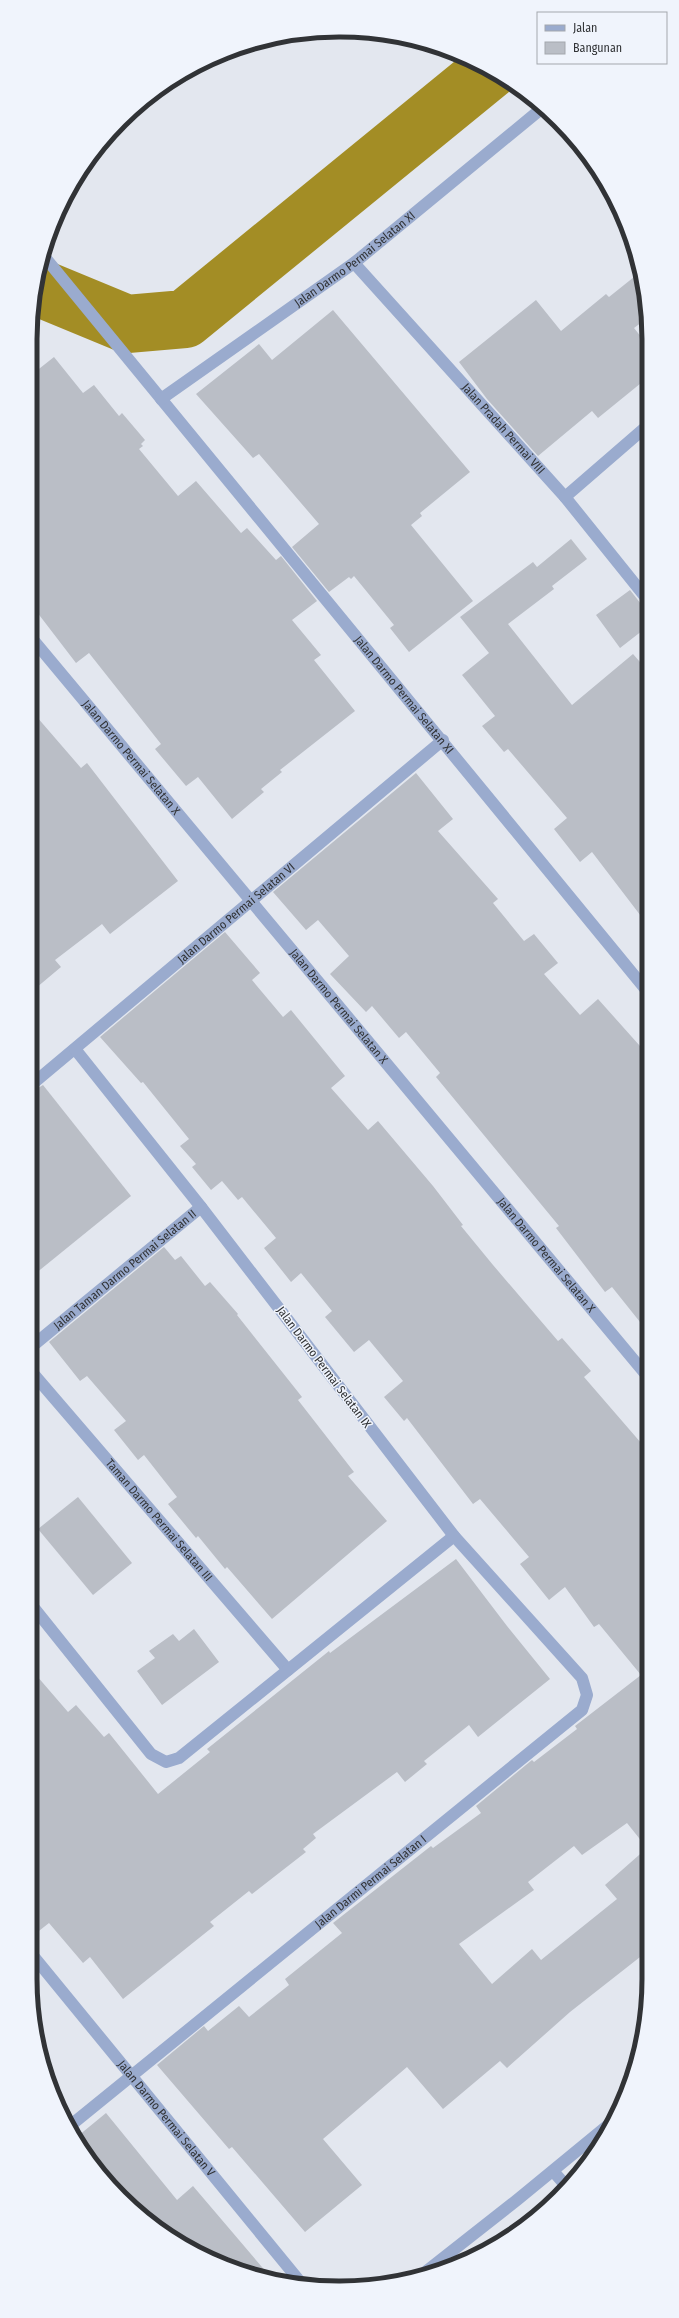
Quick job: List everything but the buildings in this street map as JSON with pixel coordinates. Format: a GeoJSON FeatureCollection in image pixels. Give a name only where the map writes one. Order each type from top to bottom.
{"type":"FeatureCollection","features":[{"type":"Feature","properties":{"kind":"street","name":"Jalan Darmo Permai Selatan XI"},"geometry":{"type":"LineString","coordinates":[[160,399],[354,263],[538,111]]}},
{"type":"Feature","properties":{"kind":"street","name":"Jalan Darmo Permai Selatan XI"},"geometry":{"type":"LineString","coordinates":[[47,260],[642,984]]}},
{"type":"Feature","properties":{"kind":"street","name":"Jalan Pradah Permai VIII"},"geometry":{"type":"LineString","coordinates":[[354,263],[565,497],[642,593]]}},
{"type":"Feature","properties":{"kind":"street"},"geometry":{"type":"LineString","coordinates":[[565,497],[642,430]]}},
{"type":"Feature","properties":{"kind":"street","name":"Jalan Darmo Permai Selatan X"},"geometry":{"type":"LineString","coordinates":[[37,644],[642,1370]]}},
{"type":"Feature","properties":{"kind":"street","name":"Jalan Darmo Permai Selatan VI"},"geometry":{"type":"LineString","coordinates":[[37,1080],[443,740]]}},
{"type":"Feature","properties":{"kind":"street","name":"Jalan Darmo Permai Selatan IX"},"geometry":{"type":"LineString","coordinates":[[75,1049],[201,1207],[454,1536],[582,1678]]}},
{"type":"Feature","properties":{"kind":"street","name":"Jalan Taman Darmo Permai Selatan II"},"geometry":{"type":"LineString","coordinates":[[37,1342],[201,1207]]}},
{"type":"Feature","properties":{"kind":"street","name":"Taman Darmo Permai Selatan III"},"geometry":{"type":"LineString","coordinates":[[37,1378],[288,1670]]}},
{"type":"Feature","properties":{"kind":"street"},"geometry":{"type":"LineString","coordinates":[[37,1612],[151,1754],[166,1762],[179,1758],[454,1536]]}},
{"type":"Feature","properties":{"kind":"street","name":"Jalan Darmi Permai Selatan I"},"geometry":{"type":"LineString","coordinates":[[74,2123],[582,1710],[587,1695],[582,1678]]}},
{"type":"Feature","properties":{"kind":"street","name":"Jalan Darmo Permai Selatan V"},"geometry":{"type":"LineString","coordinates":[[37,1960],[297,2278]]}},
{"type":"Feature","properties":{"kind":"street"},"geometry":{"type":"LineString","coordinates":[[432,2267],[600,2132]]}},
{"type":"Feature","properties":{"kind":"street"},"geometry":{"type":"LineString","coordinates":[[553,2170],[563,2182]]}},
{"type":"Feature","properties":{"kind":"waterway"},"geometry":{"type":"LineString","coordinates":[[42,289],[127,324],[185,319],[485,74]]}}]}
